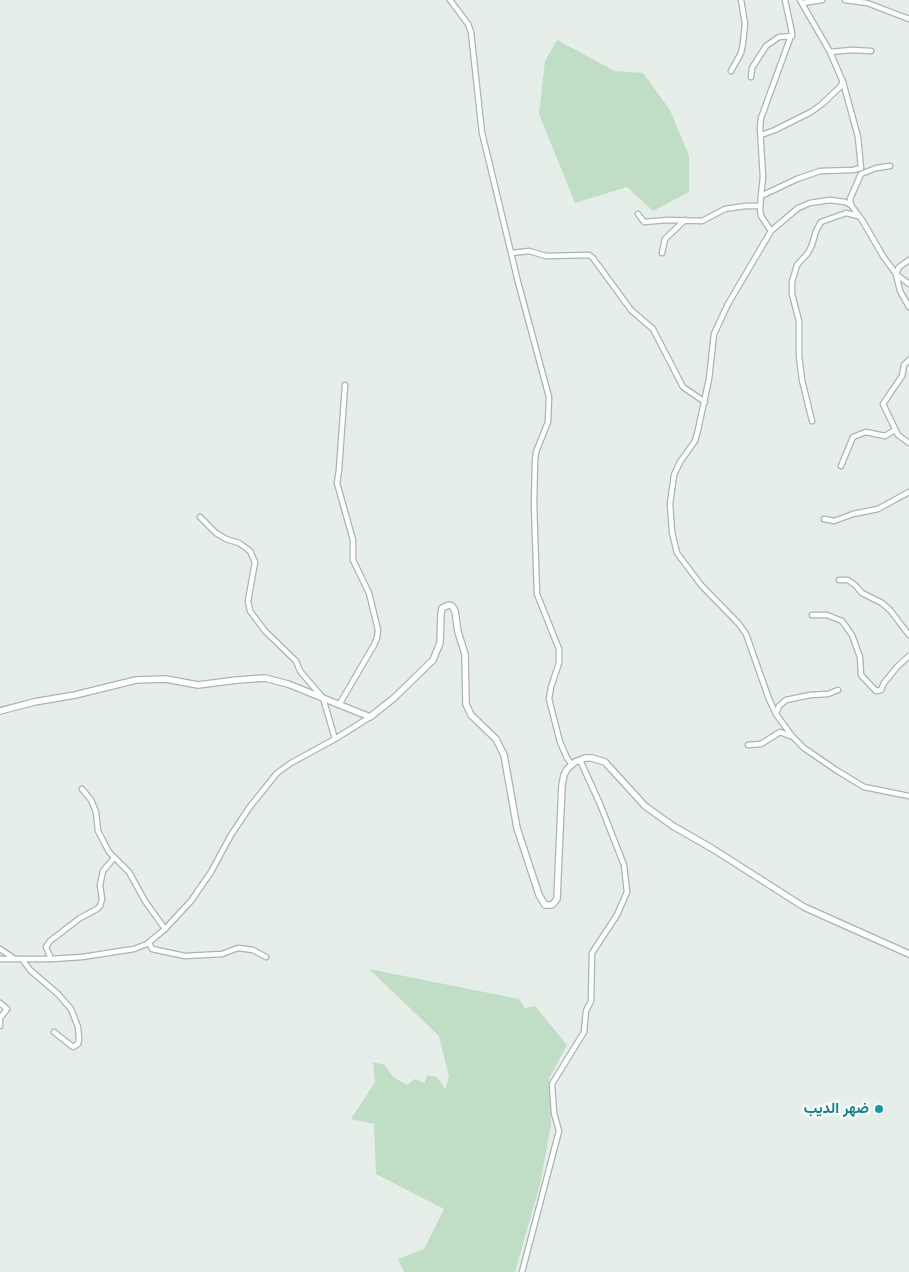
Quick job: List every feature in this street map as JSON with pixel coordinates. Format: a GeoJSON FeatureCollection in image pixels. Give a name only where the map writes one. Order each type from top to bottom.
{"type":"FeatureCollection","features":[{"type":"Feature","properties":{"kind":"street"},"geometry":{"type":"LineString","coordinates":[[450,0],[468,24],[471,32],[482,133],[550,397],[548,422],[536,452],[535,460],[537,594],[559,649],[559,663],[550,687],[549,699],[560,742],[566,758],[572,765]]}},
{"type":"Feature","properties":{"kind":"street"},"geometry":{"type":"LineString","coordinates":[[731,72],[741,53],[743,42],[745,24],[741,0]]}},
{"type":"Feature","properties":{"kind":"street"},"geometry":{"type":"LineString","coordinates":[[771,231],[761,216],[760,206],[763,177],[761,118],[792,36],[792,26],[785,0]]}},
{"type":"Feature","properties":{"kind":"street"},"geometry":{"type":"LineString","coordinates":[[761,196],[820,170],[853,170],[861,168],[858,137],[844,82],[830,52],[801,1],[822,0]]}},
{"type":"Feature","properties":{"kind":"street"},"geometry":{"type":"LineString","coordinates":[[845,0],[867,3],[909,19]]}},
{"type":"Feature","properties":{"kind":"street"},"geometry":{"type":"LineString","coordinates":[[751,77],[752,68],[766,46],[779,37],[792,36]]}},
{"type":"Feature","properties":{"kind":"street"},"geometry":{"type":"LineString","coordinates":[[830,52],[871,51]]}},
{"type":"Feature","properties":{"kind":"street"},"geometry":{"type":"LineString","coordinates":[[761,135],[811,112],[844,82]]}},
{"type":"Feature","properties":{"kind":"street"},"geometry":{"type":"LineString","coordinates":[[850,205],[850,199],[861,174],[876,168],[890,166]]}},
{"type":"Feature","properties":{"kind":"street"},"geometry":{"type":"LineString","coordinates":[[909,284],[896,274],[859,216],[845,202],[835,200],[810,202],[798,208],[771,231],[728,304],[714,334],[705,402],[695,441],[680,462],[674,475],[670,504],[674,545],[681,560],[746,634],[776,714],[792,736],[804,748],[858,783],[873,790],[909,796]]}},
{"type":"Feature","properties":{"kind":"street"},"geometry":{"type":"LineString","coordinates":[[638,214],[644,222],[704,221],[725,209],[760,206]]}},
{"type":"Feature","properties":{"kind":"street"},"geometry":{"type":"LineString","coordinates":[[812,421],[802,380],[799,356],[799,321],[792,294],[792,282],[797,265],[808,253],[821,222],[846,213],[859,216]]}},
{"type":"Feature","properties":{"kind":"street"},"geometry":{"type":"LineString","coordinates":[[662,253],[665,239],[685,220]]}},
{"type":"Feature","properties":{"kind":"street"},"geometry":{"type":"LineString","coordinates":[[512,253],[529,251],[546,256],[588,255],[593,258],[631,310],[653,329],[683,387],[705,402]]}},
{"type":"Feature","properties":{"kind":"street"},"geometry":{"type":"LineString","coordinates":[[909,260],[899,267],[896,274],[900,291],[909,307]]}},
{"type":"Feature","properties":{"kind":"street"},"geometry":{"type":"LineString","coordinates":[[909,360],[904,365],[902,376],[883,404],[898,435],[909,443]]}},
{"type":"Feature","properties":{"kind":"street"},"geometry":{"type":"LineString","coordinates":[[339,705],[374,646],[378,630],[369,593],[353,560],[353,540],[337,483],[345,385]]}},
{"type":"Feature","properties":{"kind":"street"},"geometry":{"type":"LineString","coordinates":[[841,466],[852,437],[866,432],[885,436],[895,430]]}},
{"type":"Feature","properties":{"kind":"street"},"geometry":{"type":"LineString","coordinates":[[824,519],[834,521],[853,514],[878,509],[909,492]]}},
{"type":"Feature","properties":{"kind":"street"},"geometry":{"type":"LineString","coordinates":[[200,517],[216,533],[226,539],[239,543],[250,551],[255,562],[248,600],[250,612],[265,631],[296,661],[300,671],[323,698],[336,739]]}},
{"type":"Feature","properties":{"kind":"street"},"geometry":{"type":"LineString","coordinates":[[839,580],[848,580],[862,593],[882,603],[890,610],[909,635]]}},
{"type":"Feature","properties":{"kind":"street"},"geometry":{"type":"LineString","coordinates":[[0,959],[82,957],[134,949],[149,943],[191,901],[248,808],[274,777],[291,763],[336,739],[370,717],[394,698],[433,660],[440,643],[442,608],[447,605],[452,606],[455,611],[465,654],[466,704],[471,715],[496,738],[504,755],[519,835],[542,902],[548,906],[552,905],[557,899],[562,785],[567,769],[580,760],[592,758],[605,762],[645,806],[661,819],[713,849],[804,907],[909,954]]}},
{"type":"Feature","properties":{"kind":"street"},"geometry":{"type":"LineString","coordinates":[[812,615],[827,615],[842,621],[852,636],[860,657],[861,675],[873,689],[881,690],[884,683],[897,667],[909,656]]}},
{"type":"Feature","properties":{"kind":"street"},"geometry":{"type":"LineString","coordinates":[[0,711],[136,680],[166,679],[198,685],[265,678],[278,680],[370,717]]}},
{"type":"Feature","properties":{"kind":"street"},"geometry":{"type":"LineString","coordinates":[[776,714],[779,706],[786,700],[810,695],[828,694],[838,690]]}},
{"type":"Feature","properties":{"kind":"street"},"geometry":{"type":"LineString","coordinates":[[748,744],[761,744],[780,732],[792,736]]}},
{"type":"Feature","properties":{"kind":"street"},"geometry":{"type":"LineString","coordinates":[[522,1272],[559,1131],[554,1113],[552,1084],[584,1032],[586,1011],[591,1000],[592,953],[617,915],[627,892],[624,865],[580,760]]}},
{"type":"Feature","properties":{"kind":"street"},"geometry":{"type":"LineString","coordinates":[[82,789],[91,800],[96,812],[98,830],[114,858],[129,872],[165,929]]}},
{"type":"Feature","properties":{"kind":"street"},"geometry":{"type":"LineString","coordinates":[[51,959],[46,947],[50,941],[80,918],[100,906],[102,899],[100,885],[103,871],[114,858]]}},
{"type":"Feature","properties":{"kind":"street"},"geometry":{"type":"LineString","coordinates":[[149,943],[152,949],[184,956],[222,954],[238,948],[253,950],[266,957]]}},
{"type":"Feature","properties":{"kind":"street"},"geometry":{"type":"LineString","coordinates":[[0,949],[13,958]]}},
{"type":"Feature","properties":{"kind":"street"},"geometry":{"type":"LineString","coordinates":[[22,958],[30,970],[72,1009],[78,1027],[78,1044],[73,1048],[54,1032]]}},
{"type":"Feature","properties":{"kind":"street"},"geometry":{"type":"LineString","coordinates":[[0,1003],[7,1009],[0,1019],[0,1026]]}},
{"type":"Feature","properties":{"kind":"green space"},"geometry":{"type":"Polygon","coordinates":[[[557,40],[615,71],[643,73],[670,110],[689,156],[689,192],[653,211],[627,187],[575,203],[539,114],[545,61],[557,40]]]}},
{"type":"Feature","properties":{"kind":"green space"},"geometry":{"type":"Polygon","coordinates":[[[369,969],[519,999],[525,1008],[535,1006],[567,1045],[549,1079],[551,1124],[540,1184],[515,1272],[404,1272],[398,1259],[424,1249],[444,1209],[376,1174],[374,1124],[351,1119],[375,1082],[373,1062],[385,1065],[393,1077],[407,1085],[415,1079],[425,1083],[427,1075],[437,1077],[445,1089],[449,1077],[439,1036],[369,969]]]}},
{"type":"Feature","properties":{"kind":"place","name":"ضهر الديب"},"geometry":{"type":"Point","coordinates":[879,1109]}}]}
